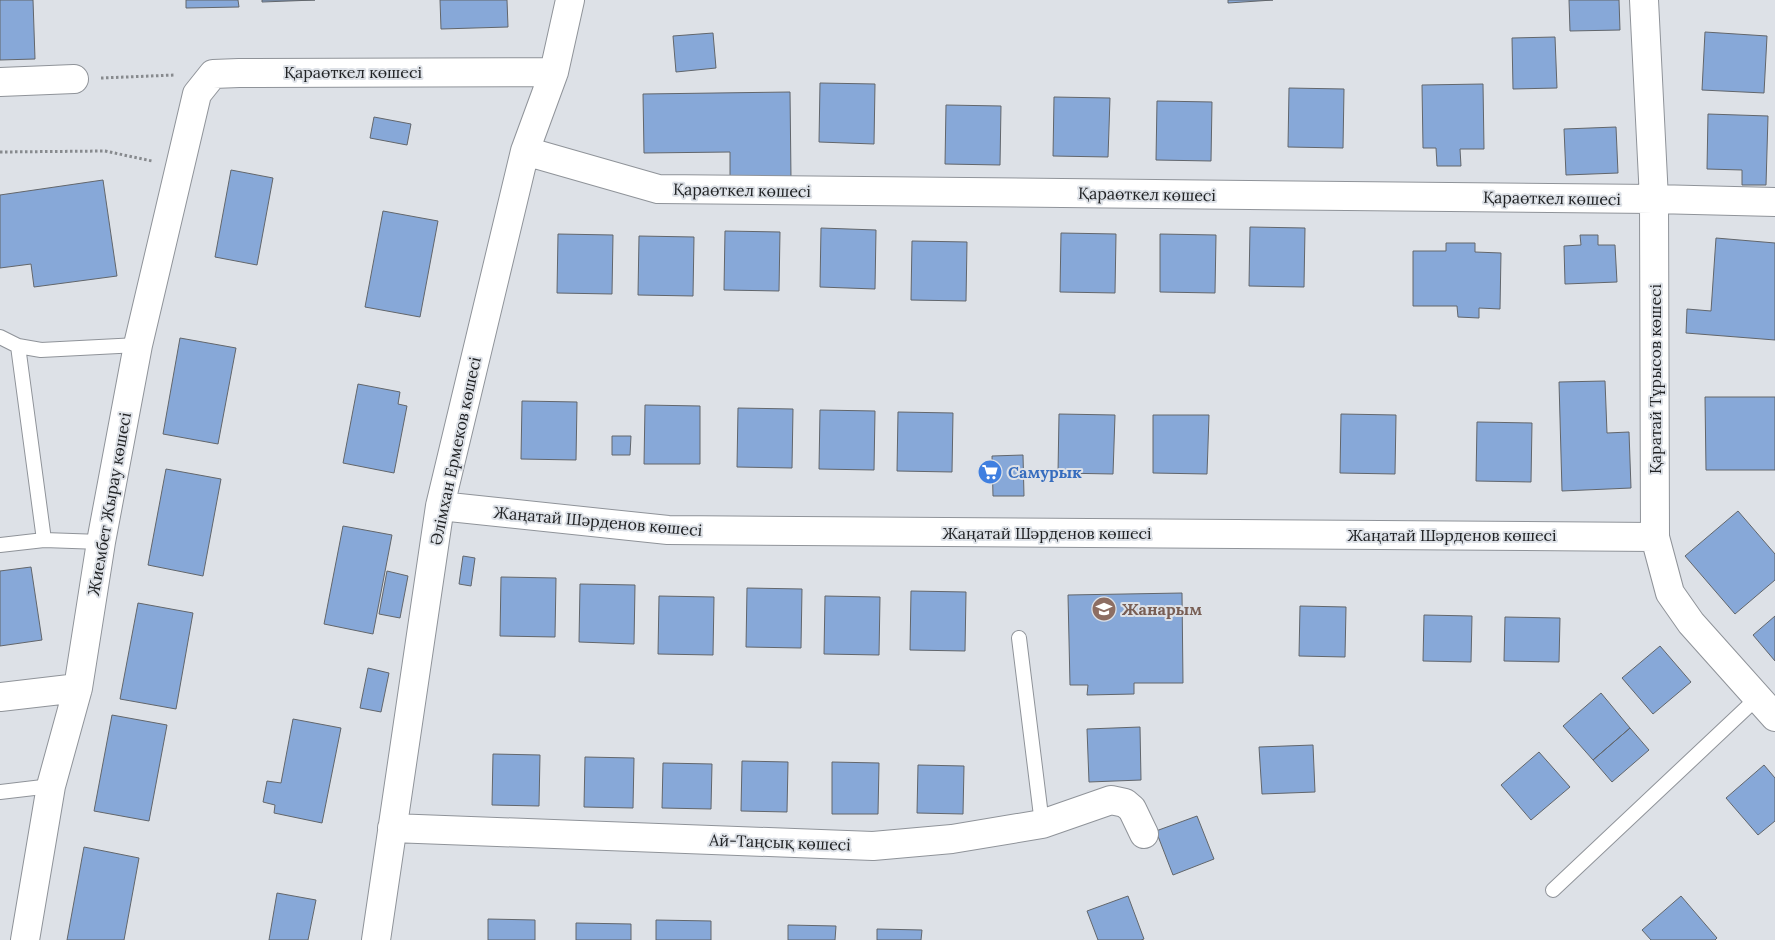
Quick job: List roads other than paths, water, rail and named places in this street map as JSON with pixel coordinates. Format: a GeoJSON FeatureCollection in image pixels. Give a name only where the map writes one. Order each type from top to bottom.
{"type":"FeatureCollection","features":[{"type":"Feature","properties":{"kind":"street","name":"Әлімхан Ермеков көшесі"},"geometry":{"type":"LineString","coordinates":[[376,940],[440,506],[525,151],[554,72],[570,0]]}},
{"type":"Feature","properties":{"kind":"street","name":"Қаратай Тұрысов көшесі"},"geometry":{"type":"LineString","coordinates":[[1644,0],[1654,199],[1655,537],[1670,593],[1691,623],[1766,708]]}},
{"type":"Feature","properties":{"kind":"street","name":"Қараөткел көшесі"},"geometry":{"type":"LineString","coordinates":[[213,74],[239,72],[554,72]]}},
{"type":"Feature","properties":{"kind":"street","name":"Жиембет Жырау көшесі"},"geometry":{"type":"LineString","coordinates":[[25,940],[51,786],[78,688],[101,542],[138,345],[197,94],[213,74]]}},
{"type":"Feature","properties":{"kind":"street"},"geometry":{"type":"LineString","coordinates":[[0,82],[74,79]]}},
{"type":"Feature","properties":{"kind":"street","name":"Қараөткел көшесі"},"geometry":{"type":"LineString","coordinates":[[525,151],[658,189],[1654,199],[1775,202]]}},
{"type":"Feature","properties":{"kind":"street","name":"Жаңатай Шәрденов көшесі"},"geometry":{"type":"LineString","coordinates":[[440,506],[668,530],[1655,537]]}},
{"type":"Feature","properties":{"kind":"street"},"geometry":{"type":"LineString","coordinates":[[0,697],[78,688]]}},
{"type":"Feature","properties":{"kind":"street","name":"Ай-Таңсық көшесі"},"geometry":{"type":"LineString","coordinates":[[392,828],[872,846],[952,839],[1042,824],[1111,800],[1125,803],[1132,809],[1144,834]]}},
{"type":"Feature","properties":{"kind":"lane"},"geometry":{"type":"LineString","coordinates":[[0,336],[18,346],[41,350],[138,345]]}},
{"type":"Feature","properties":{"kind":"lane"},"geometry":{"type":"LineString","coordinates":[[18,346],[44,540]]}},
{"type":"Feature","properties":{"kind":"lane"},"geometry":{"type":"LineString","coordinates":[[0,545],[44,540],[101,542]]}},
{"type":"Feature","properties":{"kind":"lane"},"geometry":{"type":"LineString","coordinates":[[1019,638],[1042,824]]}},
{"type":"Feature","properties":{"kind":"lane"},"geometry":{"type":"LineString","coordinates":[[1553,890],[1766,708]]}},
{"type":"Feature","properties":{"kind":"lane"},"geometry":{"type":"LineString","coordinates":[[0,792],[51,786]]}},
{"type":"Feature","properties":{"kind":"place","name":"Самурык"},"geometry":{"type":"Point","coordinates":[990,472]}},
{"type":"Feature","properties":{"kind":"place","name":"Жанарым"},"geometry":{"type":"Point","coordinates":[1104,609]}}]}
